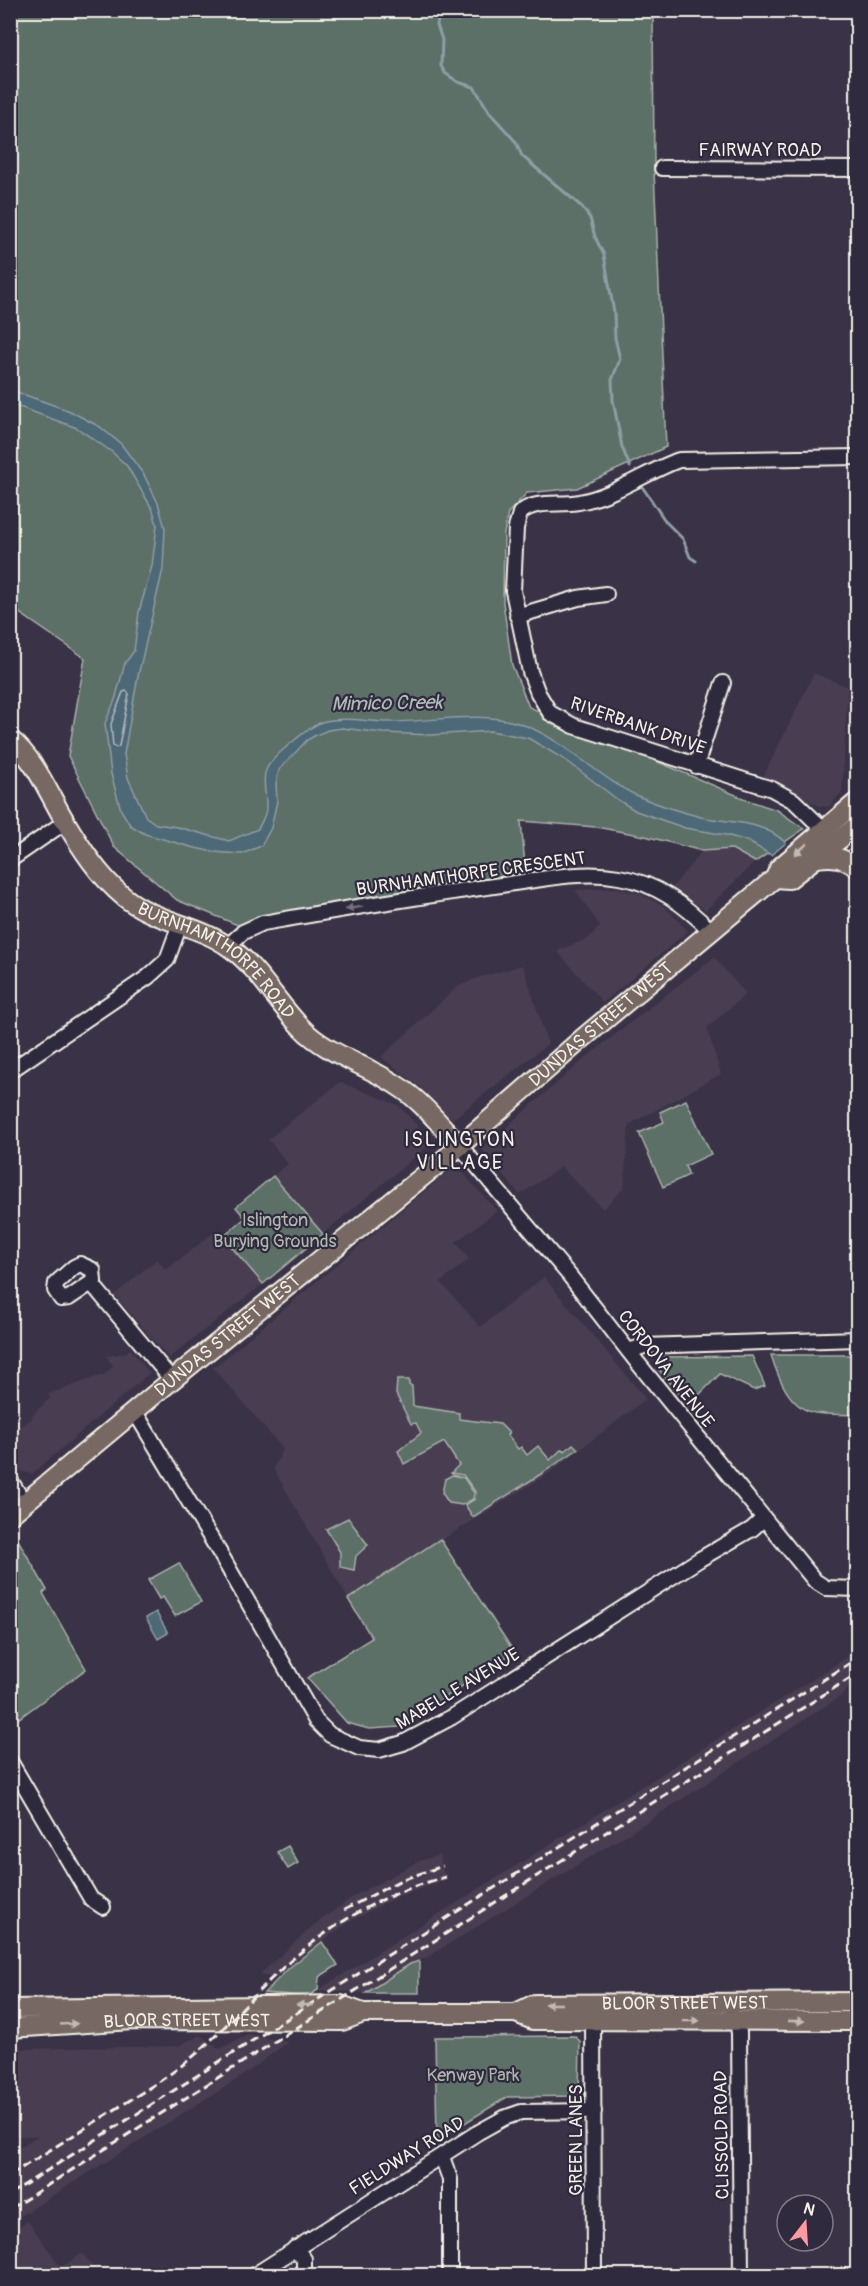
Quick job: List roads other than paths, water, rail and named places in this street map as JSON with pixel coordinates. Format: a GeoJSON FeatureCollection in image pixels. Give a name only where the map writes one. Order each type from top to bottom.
{"type":"FeatureCollection","features":[{"type":"Feature","properties":{"kind":"main road","name":"BURNHAMTHORPE ROAD"},"geometry":{"type":"LineString","coordinates":[[10,738],[40,776],[65,822],[93,864],[124,897],[150,912],[209,935],[228,946],[254,971],[309,1034],[331,1051],[390,1080],[408,1092],[460,1146]]}},
{"type":"Feature","properties":{"kind":"main road","name":"DUNDAS STREET WEST"},"geometry":{"type":"LineString","coordinates":[[10,1515],[460,1146],[569,1050],[775,878],[779,868],[858,801]]}},
{"type":"Feature","properties":{"kind":"main road","name":"DUNDAS STREET WEST"},"geometry":{"type":"LineString","coordinates":[[775,878],[789,879],[858,825]]}},
{"type":"Feature","properties":{"kind":"main road"},"geometry":{"type":"LineString","coordinates":[[817,858],[838,857],[858,868]]}},
{"type":"Feature","properties":{"kind":"main road","name":"BLOOR STREET WEST"},"geometry":{"type":"LineString","coordinates":[[10,2009],[341,2005],[363,2013],[516,2013],[533,2020],[593,2012],[718,2002],[858,2002]]}},
{"type":"Feature","properties":{"kind":"main road","name":"BLOOR STREET WEST"},"geometry":{"type":"LineString","coordinates":[[593,2012],[737,2021],[858,2021]]}},
{"type":"Feature","properties":{"kind":"main road","name":"BLOOR STREET WEST"},"geometry":{"type":"LineString","coordinates":[[10,2028],[133,2020],[342,2021],[363,2013]]}},
{"type":"Feature","properties":{"kind":"street","name":"FAIRWAY ROAD"},"geometry":{"type":"LineString","coordinates":[[662,168],[858,169]]}},
{"type":"Feature","properties":{"kind":"street","name":"RIVERBANK DRIVE"},"geometry":{"type":"LineString","coordinates":[[823,830],[812,816],[786,795],[772,789],[574,726],[550,713],[538,693],[530,672],[517,616],[513,591],[517,520],[520,513],[530,506],[578,502],[596,497],[656,468],[679,460],[858,457]]}},
{"type":"Feature","properties":{"kind":"street"},"geometry":{"type":"LineString","coordinates":[[517,616],[578,598],[606,594]]}},
{"type":"Feature","properties":{"kind":"street"},"geometry":{"type":"LineString","coordinates":[[696,766],[723,683]]}},
{"type":"Feature","properties":{"kind":"street"},"geometry":{"type":"LineString","coordinates":[[10,860],[65,822]]}},
{"type":"Feature","properties":{"kind":"street","name":"BURNHAMTHORPE CRESCENT"},"geometry":{"type":"LineString","coordinates":[[228,946],[248,928],[272,922],[577,874],[620,877],[644,884],[668,895],[696,916],[711,931]]}},
{"type":"Feature","properties":{"kind":"street"},"geometry":{"type":"LineString","coordinates":[[10,1071],[148,977],[167,960],[180,924]]}},
{"type":"Feature","properties":{"kind":"street","name":"CORDOVA AVENUE"},"geometry":{"type":"LineString","coordinates":[[460,1146],[569,1275],[815,1581],[826,1588],[857,1589]]}},
{"type":"Feature","properties":{"kind":"street"},"geometry":{"type":"LineString","coordinates":[[92,1284],[172,1380]]}},
{"type":"Feature","properties":{"kind":"street"},"geometry":{"type":"LineString","coordinates":[[629,1351],[644,1346],[858,1339]]}},
{"type":"Feature","properties":{"kind":"street","name":"MABELLE AVENUE"},"geometry":{"type":"LineString","coordinates":[[135,1412],[221,1555],[316,1721],[338,1740],[363,1749],[392,1748],[452,1717],[700,1559],[752,1529],[763,1519]]}},
{"type":"Feature","properties":{"kind":"street"},"geometry":{"type":"LineString","coordinates":[[10,1480],[25,1504]]}},
{"type":"Feature","properties":{"kind":"street"},"geometry":{"type":"LineString","coordinates":[[10,1761],[91,1899],[103,1907]]}},
{"type":"Feature","properties":{"kind":"street"},"geometry":{"type":"LineString","coordinates":[[718,2002],[737,2021]]}},
{"type":"Feature","properties":{"kind":"street","name":"GREEN LANES"},"geometry":{"type":"LineString","coordinates":[[593,2012],[594,2276]]}},
{"type":"Feature","properties":{"kind":"street","name":"CLISSOLD ROAD"},"geometry":{"type":"LineString","coordinates":[[737,2021],[741,2276]]}},
{"type":"Feature","properties":{"kind":"street","name":"FIELDWAY ROAD"},"geometry":{"type":"LineString","coordinates":[[254,2276],[477,2133],[512,2115],[533,2111],[594,2111]]}},
{"type":"Feature","properties":{"kind":"street"},"geometry":{"type":"LineString","coordinates":[[442,2157],[450,2179],[450,2276]]}},
{"type":"Feature","properties":{"kind":"street"},"geometry":{"type":"LineString","coordinates":[[295,2248],[304,2259],[304,2276]]}},
{"type":"Feature","properties":{"kind":"water"},"geometry":{"type":"Polygon","coordinates":[[[11,390],[70,411],[100,427],[121,444],[144,475],[158,503],[165,528],[163,569],[138,676],[124,754],[128,778],[146,817],[156,824],[177,827],[229,841],[258,829],[266,811],[264,777],[267,768],[276,756],[292,742],[322,722],[347,719],[406,722],[472,717],[505,720],[536,730],[610,780],[640,797],[701,817],[756,826],[767,830],[786,843],[771,855],[747,841],[685,828],[636,811],[567,761],[528,738],[491,731],[432,735],[383,733],[342,728],[328,730],[307,740],[279,770],[276,784],[277,801],[271,828],[261,846],[242,854],[213,852],[145,834],[130,825],[121,810],[111,774],[105,723],[115,700],[125,663],[134,651],[139,612],[152,566],[157,525],[153,510],[127,466],[112,452],[77,428],[11,404],[11,390]]]}},
{"type":"Feature","properties":{"kind":"water"},"geometry":{"type":"Polygon","coordinates":[[[156,1612],[168,1633],[158,1639],[146,1618],[156,1612]]]}},
{"type":"Feature","properties":{"kind":"waterway"},"geometry":{"type":"LineString","coordinates":[[440,10],[437,25],[442,40],[441,66],[445,73],[458,82],[474,87],[490,113],[516,142],[522,156],[582,207],[590,218],[595,237],[604,255],[614,313],[615,338],[620,359],[612,380],[613,400],[622,447],[630,467]]}},
{"type":"Feature","properties":{"kind":"waterway"},"geometry":{"type":"LineString","coordinates":[[641,485],[666,522],[683,539],[690,557],[696,561]]}},
{"type":"Feature","properties":{"kind":"railway"},"geometry":{"type":"LineString","coordinates":[[10,2194],[858,1658]]}},
{"type":"Feature","properties":{"kind":"railway"},"geometry":{"type":"LineString","coordinates":[[10,2209],[858,1673]]}},
{"type":"Feature","properties":{"kind":"railway"},"geometry":{"type":"LineString","coordinates":[[344,1910],[401,1880],[443,1866]]}},
{"type":"Feature","properties":{"kind":"railway"},"geometry":{"type":"LineString","coordinates":[[10,2175],[181,2066],[211,2040],[290,1962],[330,1930],[351,1916],[397,1893],[446,1877]]}},
{"type":"Feature","properties":{"kind":"district","name":"ISLINGTON VILLAGE"},"geometry":{"type":"Point","coordinates":[460,1150]}},
{"type":"Feature","properties":{"kind":"water label","name":"Mimico Creek"},"geometry":{"type":"Point","coordinates":[387,703]}},
{"type":"Feature","properties":{"kind":"park label","name":"Islington Burying Grounds"},"geometry":{"type":"Point","coordinates":[275,1230]}},
{"type":"Feature","properties":{"kind":"park label","name":"Kenway Park"},"geometry":{"type":"Point","coordinates":[473,2075]}}]}
